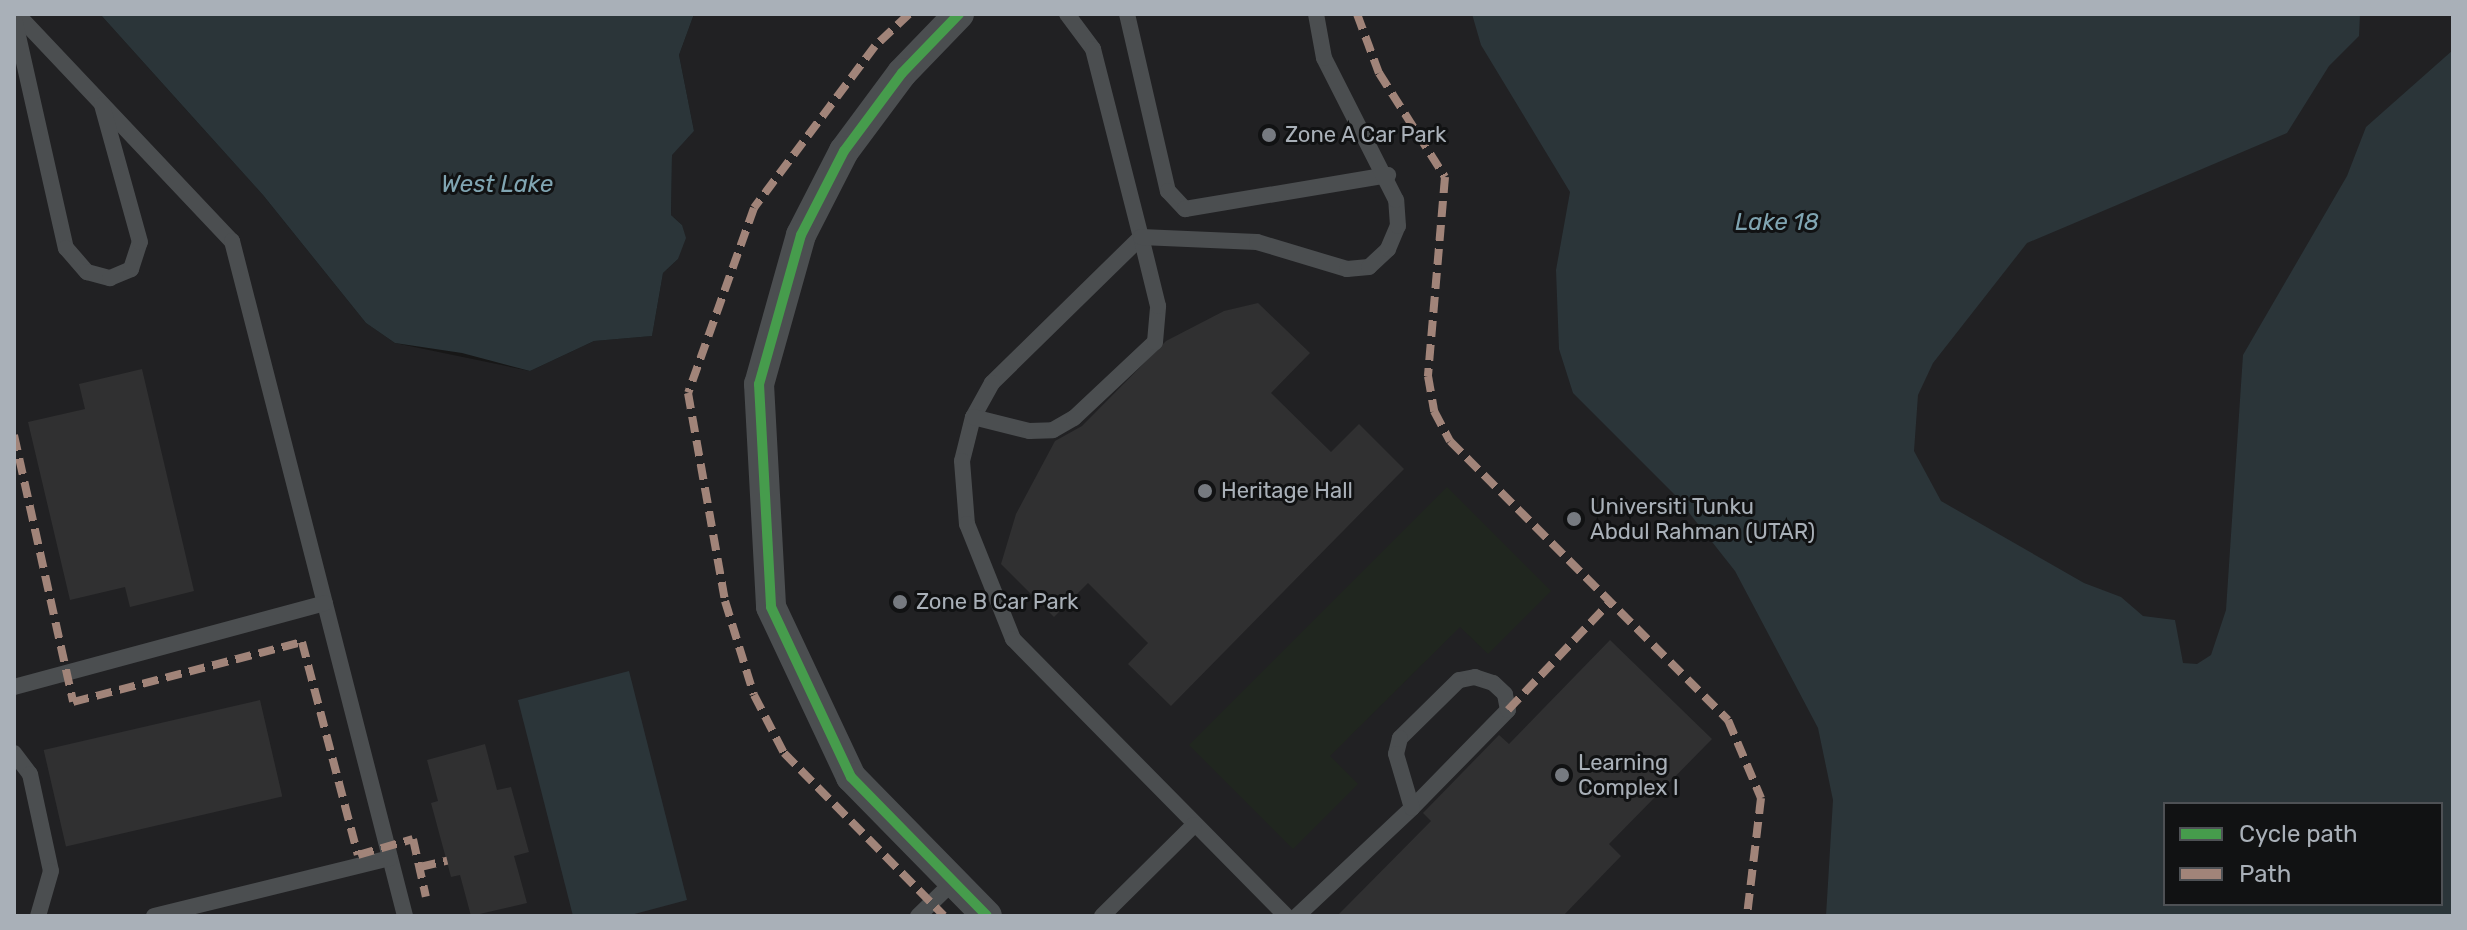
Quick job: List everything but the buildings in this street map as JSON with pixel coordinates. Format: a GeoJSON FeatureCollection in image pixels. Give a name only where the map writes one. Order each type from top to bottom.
{"type":"FeatureCollection","features":[{"type":"Feature","properties":{"kind":"street"},"geometry":{"type":"LineString","coordinates":[[959,14],[902,73],[844,151],[801,235],[759,384],[771,607],[851,777],[987,916]]}},
{"type":"Feature","properties":{"kind":"lane"},"geometry":{"type":"LineString","coordinates":[[973,417],[1029,431],[1053,430],[1074,418],[1155,342],[1158,306],[1093,49],[1067,14]]}},
{"type":"Feature","properties":{"kind":"lane"},"geometry":{"type":"LineString","coordinates":[[1127,14],[1168,191],[1185,209],[1197,211],[1388,175]]}},
{"type":"Feature","properties":{"kind":"lane"},"geometry":{"type":"LineString","coordinates":[[1286,916],[1013,639],[967,524],[962,461],[973,417],[992,383],[1141,237],[1257,242],[1347,269],[1369,267],[1388,249],[1398,226],[1388,175],[1324,58],[1316,14]]}},
{"type":"Feature","properties":{"kind":"lane"},"geometry":{"type":"LineString","coordinates":[[16,16],[232,241],[405,916]]}},
{"type":"Feature","properties":{"kind":"lane"},"geometry":{"type":"LineString","coordinates":[[16,16],[66,248],[87,272],[110,278],[131,269],[140,242],[102,104]]}},
{"type":"Feature","properties":{"kind":"lane"},"geometry":{"type":"LineString","coordinates":[[14,687],[325,603]]}},
{"type":"Feature","properties":{"kind":"lane"},"geometry":{"type":"LineString","coordinates":[[1297,916],[1412,808],[1508,710],[1505,694],[1493,683],[1475,677],[1459,680],[1400,738],[1396,754],[1412,808]]}},
{"type":"Feature","properties":{"kind":"lane"},"geometry":{"type":"LineString","coordinates":[[14,753],[30,774],[51,871],[38,916]]}},
{"type":"Feature","properties":{"kind":"lane"},"geometry":{"type":"LineString","coordinates":[[1102,916],[1194,825]]}},
{"type":"Feature","properties":{"kind":"lane"},"geometry":{"type":"LineString","coordinates":[[154,916],[390,858]]}},
{"type":"Feature","properties":{"kind":"lane"},"geometry":{"type":"LineString","coordinates":[[918,916],[952,883]]}},
{"type":"Feature","properties":{"kind":"shaded area","name":"Universiti Tunku Abdul Rahman (UTAR)"},"geometry":{"type":"Polygon","coordinates":[[[14,14],[100,14],[263,195],[366,323],[395,343],[530,371],[594,341],[652,336],[663,273],[678,259],[682,225],[671,215],[672,154],[694,131],[679,55],[694,14],[2453,14],[2453,916],[14,916],[14,14]]]}},
{"type":"Feature","properties":{"kind":"shaded area"},"geometry":{"type":"Polygon","coordinates":[[[1447,487],[1551,591],[1488,654],[1460,627],[1330,756],[1358,784],[1293,849],[1189,745],[1447,487]]]}},
{"type":"Feature","properties":{"kind":"water","name":"West Lake"},"geometry":{"type":"Polygon","coordinates":[[[100,14],[694,14],[679,55],[694,131],[672,155],[671,215],[682,225],[686,238],[678,259],[663,273],[652,336],[594,341],[530,371],[462,353],[395,343],[366,323],[263,195],[100,14]]]}},
{"type":"Feature","properties":{"kind":"water","name":"Lake 18"},"geometry":{"type":"Polygon","coordinates":[[[1472,14],[2360,14],[2359,36],[2329,66],[2287,133],[2027,243],[1933,363],[1918,395],[1914,451],[1941,501],[2084,583],[2121,597],[2143,616],[2175,620],[2183,663],[2197,664],[2211,655],[2226,610],[2243,355],[2347,176],[2366,127],[2453,50],[2453,916],[1826,916],[1833,800],[1818,728],[1735,571],[1675,495],[1573,393],[1559,349],[1556,270],[1570,192],[1481,45],[1472,14]]]}},
{"type":"Feature","properties":{"kind":"water"},"geometry":{"type":"Polygon","coordinates":[[[629,671],[687,900],[627,916],[573,916],[518,700],[629,671]]]}},
{"type":"Feature","properties":{"kind":"marked path"},"geometry":{"type":"LineString","coordinates":[[909,14],[875,46],[754,208],[688,393],[725,601],[754,695],[784,753],[944,916]]}},
{"type":"Feature","properties":{"kind":"marked path"},"geometry":{"type":"LineString","coordinates":[[1357,14],[1379,73],[1445,177],[1428,376],[1434,411],[1450,441],[1728,720],[1761,798],[1747,916]]}},
{"type":"Feature","properties":{"kind":"marked path"},"geometry":{"type":"LineString","coordinates":[[14,435],[73,702],[302,642],[358,855],[413,839],[426,897]]}},
{"type":"Feature","properties":{"kind":"marked path"},"geometry":{"type":"LineString","coordinates":[[1508,710],[1610,602]]}},
{"type":"Feature","properties":{"kind":"marked path"},"geometry":{"type":"LineString","coordinates":[[420,867],[447,861]]}},
{"type":"Feature","properties":{"kind":"cycle path"},"geometry":{"type":"LineString","coordinates":[[959,14],[902,73],[844,151],[801,235],[759,384],[771,607],[851,777],[987,916]]}},
{"type":"Feature","properties":{"kind":"place","name":"Zone A Car Park"},"geometry":{"type":"Point","coordinates":[1269,135]}},
{"type":"Feature","properties":{"kind":"place","name":"Heritage Hall"},"geometry":{"type":"Point","coordinates":[1205,491]}},
{"type":"Feature","properties":{"kind":"place","name":"Universiti Tunku Abdul Rahman (UTAR)"},"geometry":{"type":"Point","coordinates":[1574,519]}},
{"type":"Feature","properties":{"kind":"place","name":"Zone B Car Park"},"geometry":{"type":"Point","coordinates":[900,602]}},
{"type":"Feature","properties":{"kind":"place","name":"Learning Complex I"},"geometry":{"type":"Point","coordinates":[1562,775]}}]}
